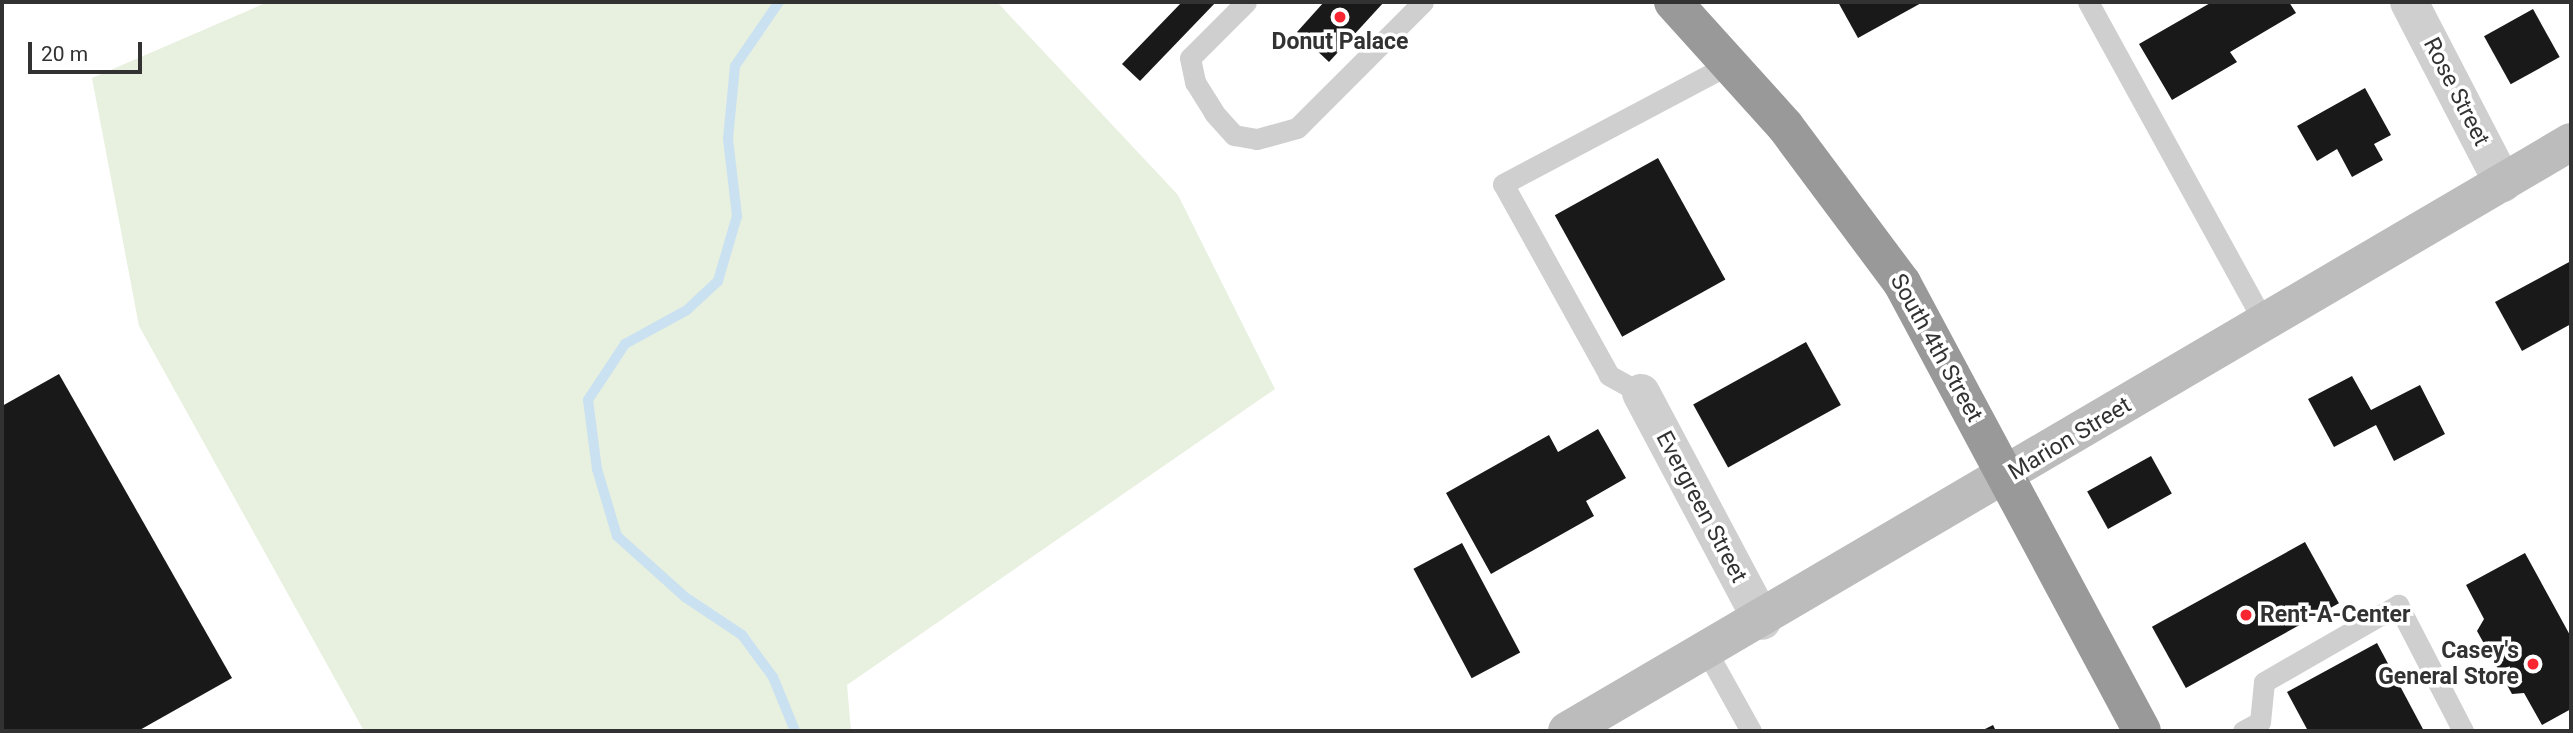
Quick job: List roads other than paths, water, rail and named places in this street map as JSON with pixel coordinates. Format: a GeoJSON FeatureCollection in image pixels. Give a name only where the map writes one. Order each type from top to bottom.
{"type":"FeatureCollection","features":[{"type":"Feature","properties":{"kind":"highway","name":"South 4th Street"},"geometry":{"type":"LineString","coordinates":[[1673,2],[1785,126],[1902,283],[2142,731]]}},
{"type":"Feature","properties":{"kind":"street","name":"Rose Street"},"geometry":{"type":"LineString","coordinates":[[2409,2],[2502,183]]}},
{"type":"Feature","properties":{"kind":"street","name":"Marion Street"},"geometry":{"type":"LineString","coordinates":[[1567,731],[1762,621],[2571,142]]}},
{"type":"Feature","properties":{"kind":"street","name":"Evergreen Street"},"geometry":{"type":"LineString","coordinates":[[1641,393],[1762,621]]}},
{"type":"Feature","properties":{"kind":"lane"},"geometry":{"type":"LineString","coordinates":[[1246,2],[1190,58],[1195,82],[1214,113],[1234,135],[1257,139],[1297,128],[1423,2]]}},
{"type":"Feature","properties":{"kind":"lane"},"geometry":{"type":"LineString","coordinates":[[2088,2],[2265,324]]}},
{"type":"Feature","properties":{"kind":"lane"},"geometry":{"type":"LineString","coordinates":[[1641,393],[1609,375],[1503,184],[1730,64]]}},
{"type":"Feature","properties":{"kind":"lane"},"geometry":{"type":"LineString","coordinates":[[2256,728],[2264,682],[2398,605],[2463,731]]}},
{"type":"Feature","properties":{"kind":"lane"},"geometry":{"type":"LineString","coordinates":[[1707,652],[1751,731]]}},
{"type":"Feature","properties":{"kind":"waterway"},"geometry":{"type":"LineString","coordinates":[[779,2],[735,66],[728,139],[737,216],[718,281],[687,310],[625,344],[588,400],[597,469],[617,536],[685,597],[742,635],[773,677],[795,731]]}},
{"type":"Feature","properties":{"kind":"place","name":"Donut Palace"},"geometry":{"type":"Point","coordinates":[1340,17]}},
{"type":"Feature","properties":{"kind":"place","name":"Rent-A-Center"},"geometry":{"type":"Point","coordinates":[2246,615]}},
{"type":"Feature","properties":{"kind":"place","name":"Casey's General Store"},"geometry":{"type":"Point","coordinates":[2533,664]}}]}
